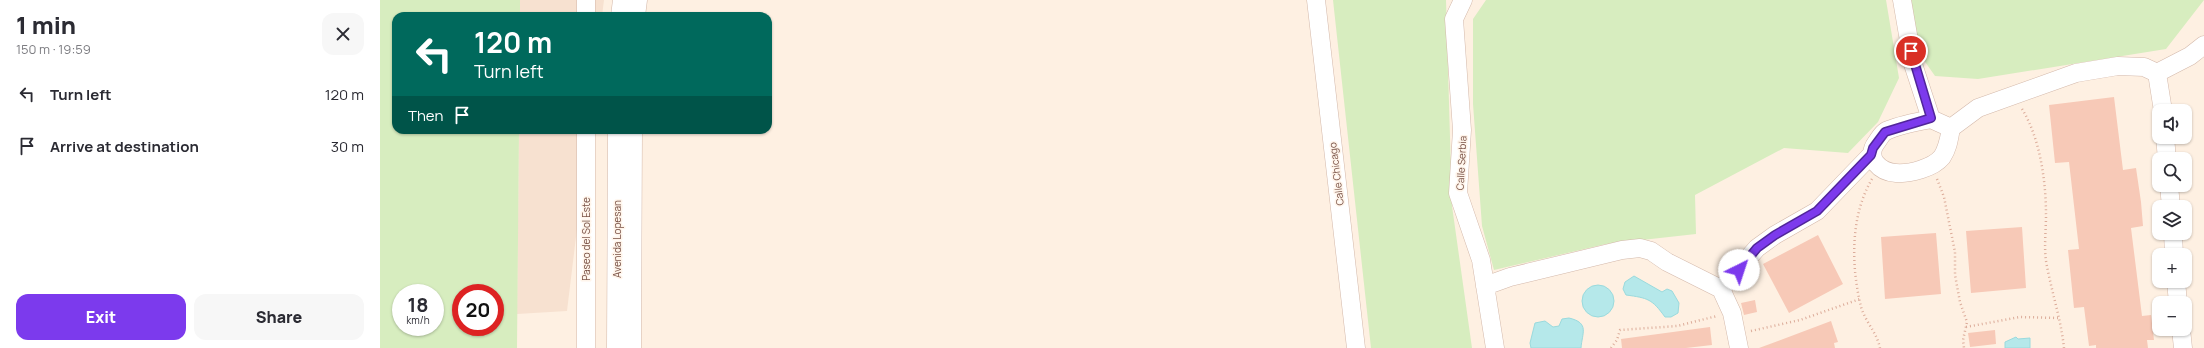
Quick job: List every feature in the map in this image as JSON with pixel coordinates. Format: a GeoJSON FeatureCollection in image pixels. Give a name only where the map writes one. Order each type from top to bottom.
{"type":"FeatureCollection","features":[{"type":"Feature","properties":{"kind":"street"},"geometry":{"type":"LineString","coordinates":[[586,0],[586,12]]}},
{"type":"Feature","properties":{"kind":"street"},"geometry":{"type":"LineString","coordinates":[[620,12],[622,0]]}},
{"type":"Feature","properties":{"kind":"street"},"geometry":{"type":"LineString","coordinates":[[636,12],[638,0]]}},
{"type":"Feature","properties":{"kind":"street","name":"Calle Chicago"},"geometry":{"type":"LineString","coordinates":[[1316,0],[1356,348]]}},
{"type":"Feature","properties":{"kind":"street","name":"Calle Serbia"},"geometry":{"type":"LineString","coordinates":[[1463,0],[1454,20],[1462,130],[1458,192],[1481,260],[1495,348]]}},
{"type":"Feature","properties":{"kind":"street"},"geometry":{"type":"LineString","coordinates":[[1902,0],[1913,64],[1931,118]]}},
{"type":"Feature","properties":{"kind":"street"},"geometry":{"type":"LineString","coordinates":[[2157,73],[2190,56],[2204,46]]}},
{"type":"Feature","properties":{"kind":"street"},"geometry":{"type":"LineString","coordinates":[[1875,161],[1896,173],[1932,166],[1941,158],[1948,147],[1951,128],[1978,108],[2076,73],[2118,66],[2144,67],[2157,73]]}},
{"type":"Feature","properties":{"kind":"street"},"geometry":{"type":"LineString","coordinates":[[2157,73],[2161,104]]}},
{"type":"Feature","properties":{"kind":"street"},"geometry":{"type":"LineString","coordinates":[[1875,161],[1873,148],[1885,132],[1931,118],[1951,128]]}},
{"type":"Feature","properties":{"kind":"street","name":"Paseo del Sol Este"},"geometry":{"type":"LineString","coordinates":[[586,134],[586,348]]}},
{"type":"Feature","properties":{"kind":"street","name":"Avenida Lopesan"},"geometry":{"type":"LineString","coordinates":[[616,348],[617,134]]}},
{"type":"Feature","properties":{"kind":"street","name":"Avenida Lopesan"},"geometry":{"type":"LineString","coordinates":[[632,348],[633,134]]}},
{"type":"Feature","properties":{"kind":"street"},"geometry":{"type":"LineString","coordinates":[[1721,289],[1757,248],[1775,235],[1817,211],[1875,161]]}},
{"type":"Feature","properties":{"kind":"street"},"geometry":{"type":"LineString","coordinates":[[1485,286],[1510,277],[1622,250],[1640,248],[1652,251],[1667,262],[1721,289],[1732,313],[1738,340]]}},
{"type":"Feature","properties":{"kind":"street"},"geometry":{"type":"LineString","coordinates":[[2181,336],[2182,348]]}},
{"type":"Feature","properties":{"kind":"path"},"geometry":{"type":"LineString","coordinates":[[2013,95],[2029,120],[2040,162],[2046,209],[2046,260],[2058,318],[2062,330],[2064,348]]}},
{"type":"Feature","properties":{"kind":"path"},"geometry":{"type":"LineString","coordinates":[[1875,161],[1857,218],[1854,249],[1861,308],[1878,337],[1880,348]]}},
{"type":"Feature","properties":{"kind":"path"},"geometry":{"type":"LineString","coordinates":[[1932,166],[1944,197],[1955,252],[1955,274],[1960,302],[1967,322],[1963,340],[1964,348]]}},
{"type":"Feature","properties":{"kind":"path"},"geometry":{"type":"LineString","coordinates":[[1738,340],[1757,330],[1800,320],[1860,299]]}},
{"type":"Feature","properties":{"kind":"path"},"geometry":{"type":"LineString","coordinates":[[1611,348],[1617,340],[1620,330],[1678,326],[1732,313]]}},
{"type":"Feature","properties":{"kind":"path"},"geometry":{"type":"LineString","coordinates":[[1966,327],[2020,317],[2058,318]]}},
{"type":"Feature","properties":{"kind":"shaded area"},"geometry":{"type":"Polygon","coordinates":[[[520,0],[604,0],[602,12],[520,12],[520,0]]]}},
{"type":"Feature","properties":{"kind":"shaded area"},"geometry":{"type":"Polygon","coordinates":[[[519,134],[589,134],[567,311],[517,314],[519,134]]]}},
{"type":"Feature","properties":{"kind":"green space"},"geometry":{"type":"Polygon","coordinates":[[[380,0],[520,0],[520,12],[392,12],[392,134],[519,134],[517,348],[380,348],[380,0]]]}},
{"type":"Feature","properties":{"kind":"green space"},"geometry":{"type":"Polygon","coordinates":[[[1333,0],[1446,0],[1452,206],[1472,348],[1371,348],[1333,0]]]}},
{"type":"Feature","properties":{"kind":"green space"},"geometry":{"type":"Polygon","coordinates":[[[1486,0],[1886,0],[1899,78],[1878,122],[1848,153],[1784,148],[1695,195],[1696,234],[1606,244],[1494,270],[1482,226],[1473,104],[1473,19],[1486,0]]]}},
{"type":"Feature","properties":{"kind":"green space"},"geometry":{"type":"Polygon","coordinates":[[[1906,0],[2204,0],[2166,49],[1978,79],[1935,76],[1914,46],[1906,0]]]}},
{"type":"Feature","properties":{"kind":"water"},"geometry":{"type":"Polygon","coordinates":[[[1634,276],[1662,292],[1667,289],[1672,291],[1679,303],[1678,313],[1671,317],[1665,317],[1657,306],[1649,300],[1626,295],[1623,289],[1625,282],[1634,276]]]}},
{"type":"Feature","properties":{"kind":"water"},"geometry":{"type":"Polygon","coordinates":[[[1595,285],[1601,285],[1611,292],[1614,301],[1613,307],[1607,314],[1601,317],[1595,317],[1585,310],[1582,304],[1582,298],[1589,288],[1595,285]]]}},
{"type":"Feature","properties":{"kind":"water"},"geometry":{"type":"Polygon","coordinates":[[[1569,318],[1576,320],[1582,326],[1583,333],[1581,348],[1531,348],[1530,343],[1535,323],[1545,321],[1553,327],[1559,326],[1562,319],[1569,318]]]}},
{"type":"Feature","properties":{"kind":"water"},"geometry":{"type":"Polygon","coordinates":[[[2016,337],[2018,339],[2030,338],[2030,348],[2005,348],[2005,342],[2016,337]]]}},
{"type":"Feature","properties":{"kind":"building"},"geometry":{"type":"Polygon","coordinates":[[[2114,97],[2123,170],[2136,168],[2141,202],[2143,226],[2131,228],[2142,316],[2151,315],[2152,336],[2154,336],[2154,340],[2147,340],[2148,348],[2096,348],[2096,345],[2089,346],[2084,307],[2074,308],[2068,250],[2079,249],[2069,162],[2055,163],[2049,105],[2114,97]]]}},
{"type":"Feature","properties":{"kind":"building"},"geometry":{"type":"Polygon","coordinates":[[[2022,227],[2026,288],[1971,293],[1966,231],[2022,227]]]}},
{"type":"Feature","properties":{"kind":"building"},"geometry":{"type":"Polygon","coordinates":[[[1936,233],[1941,294],[1885,299],[1881,237],[1936,233]]]}},
{"type":"Feature","properties":{"kind":"building"},"geometry":{"type":"Polygon","coordinates":[[[1818,235],[1843,284],[1789,313],[1763,264],[1818,235]]]}},
{"type":"Feature","properties":{"kind":"building"},"geometry":{"type":"Polygon","coordinates":[[[1755,300],[1757,312],[1744,315],[1741,303],[1755,300]]]}},
{"type":"Feature","properties":{"kind":"building"},"geometry":{"type":"Polygon","coordinates":[[[1831,321],[1838,342],[1834,343],[1835,348],[1759,348],[1831,321]]]}},
{"type":"Feature","properties":{"kind":"building"},"geometry":{"type":"Polygon","coordinates":[[[1710,327],[1712,345],[1686,348],[1622,348],[1621,339],[1710,327]]]}},
{"type":"Feature","properties":{"kind":"building"},"geometry":{"type":"Polygon","coordinates":[[[1995,330],[1996,344],[1970,347],[1968,333],[1995,330]]]}},
{"type":"Feature","properties":{"kind":"route"},"geometry":{"type":"LineString","coordinates":[[1739,270],[1757,248],[1775,235],[1817,211],[1871,155],[1873,148],[1885,132],[1931,118],[1913,64],[1911,51]]}}]}
